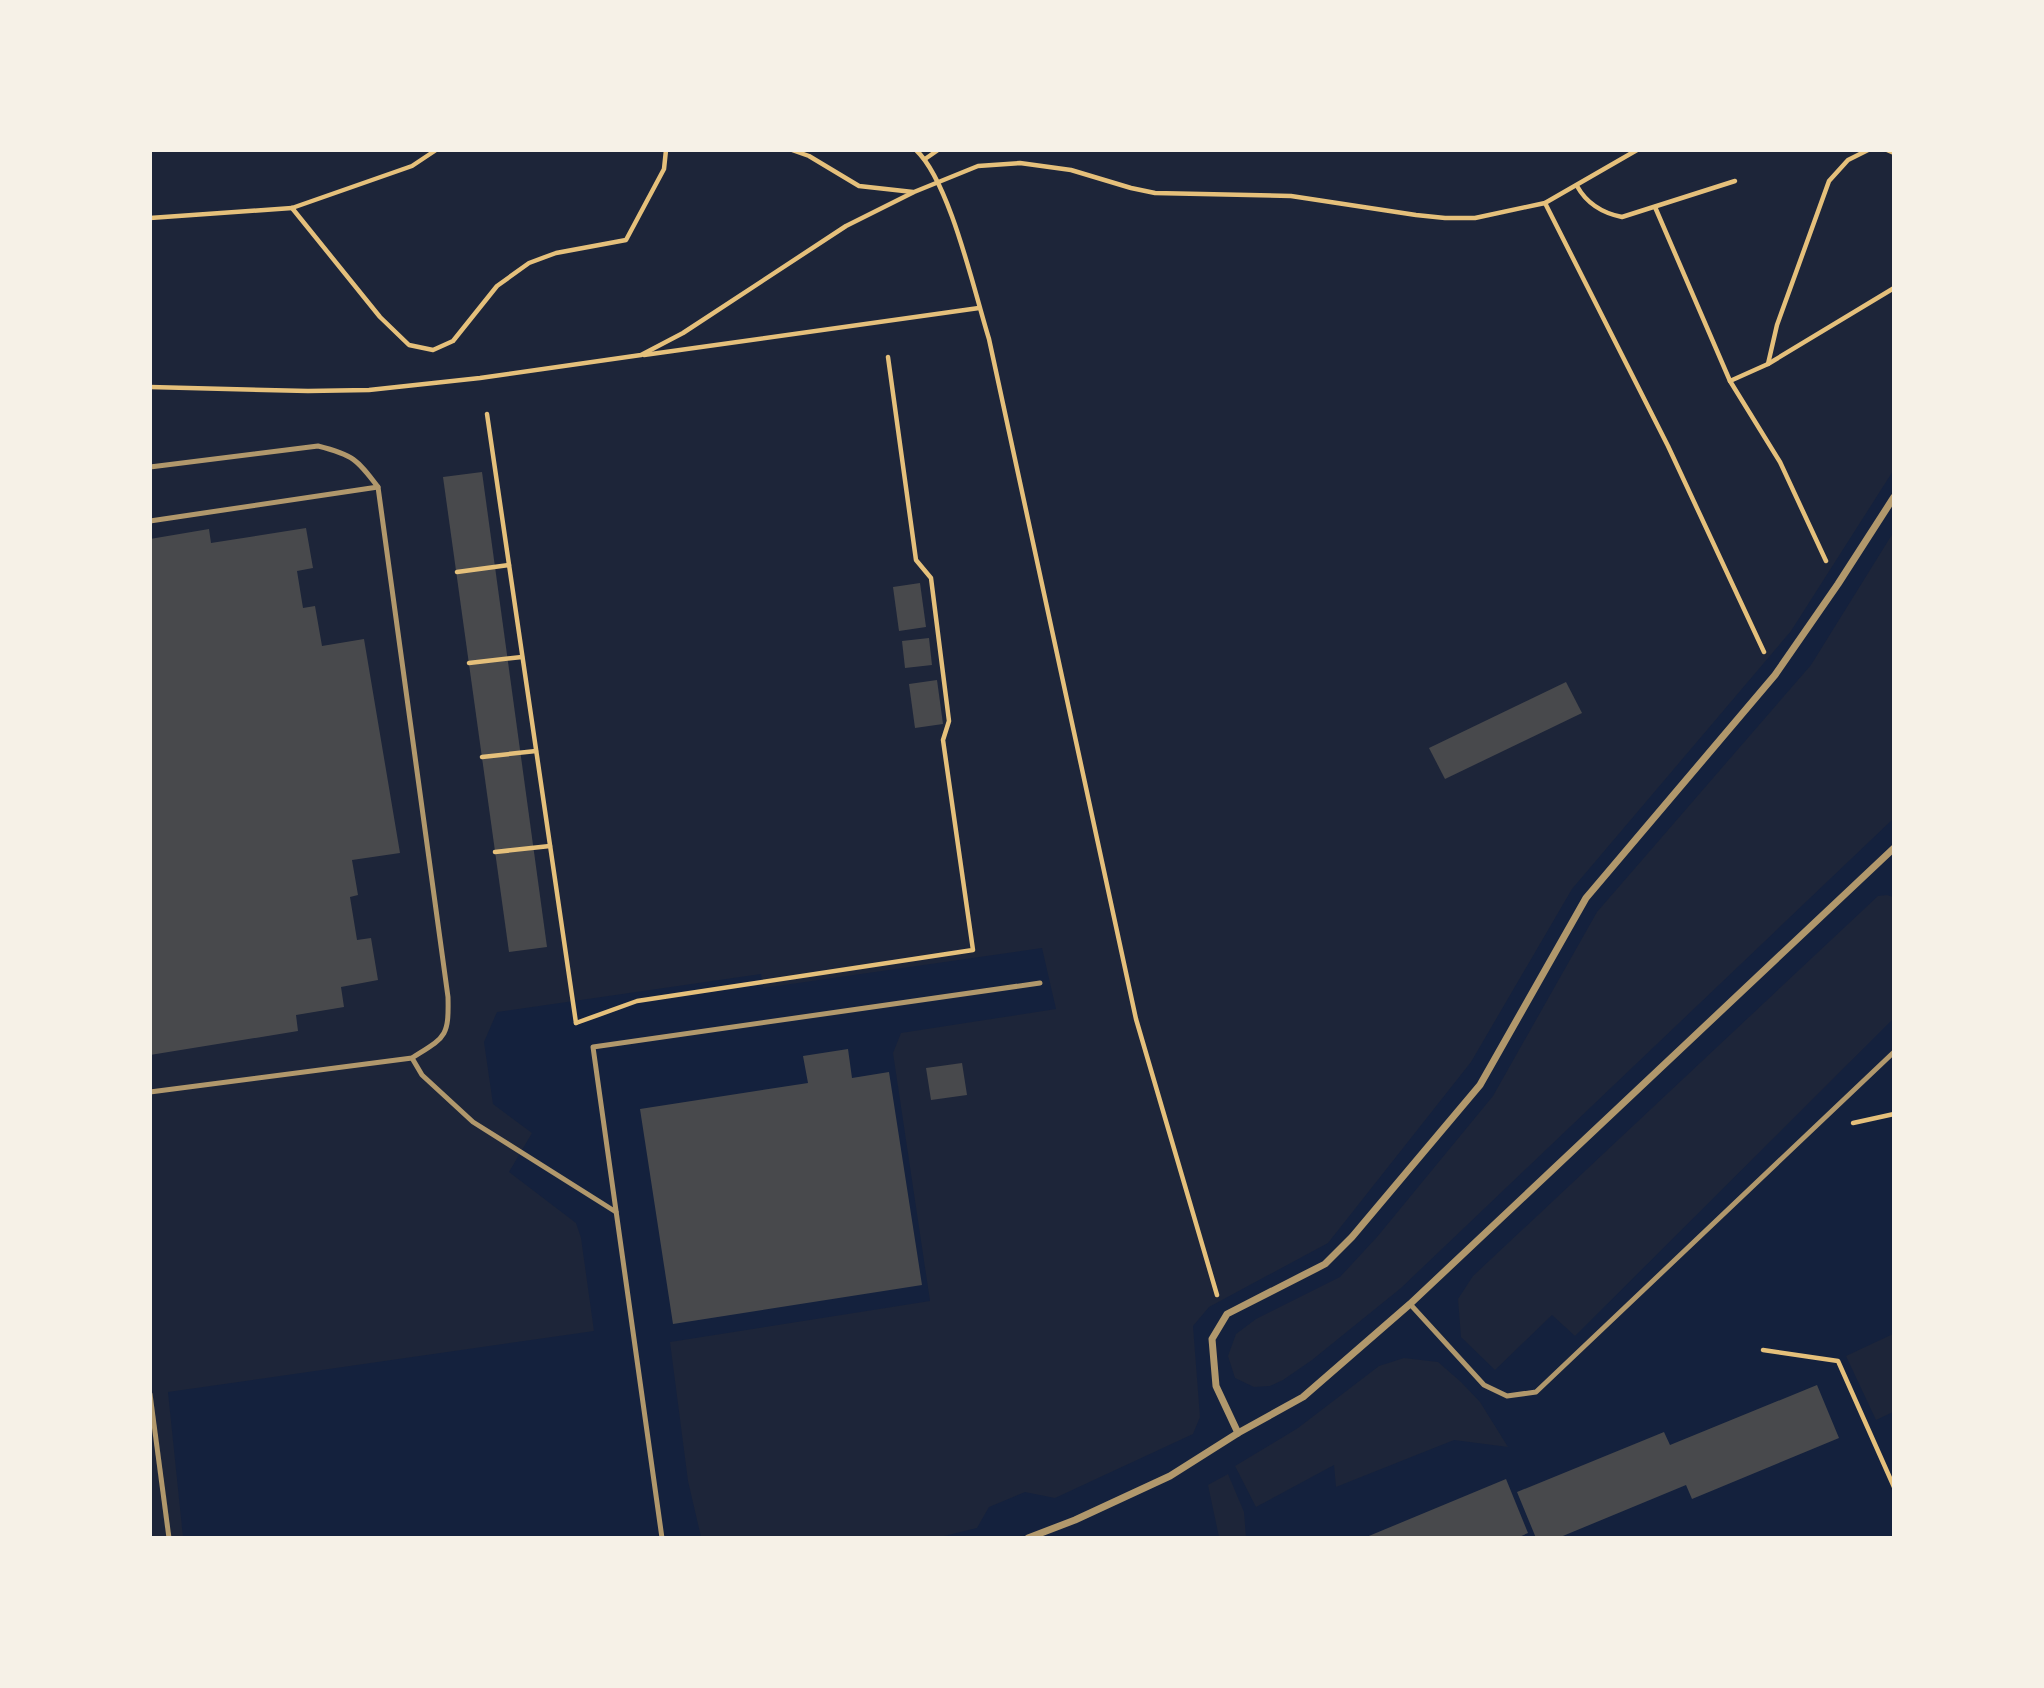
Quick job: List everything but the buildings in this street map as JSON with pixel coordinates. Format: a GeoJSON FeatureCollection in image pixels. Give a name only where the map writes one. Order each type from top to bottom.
{"type":"FeatureCollection","features":[{"type":"Feature","properties":{"kind":"street"},"geometry":{"type":"LineString","coordinates":[[1238,1433],[1216,1386],[1212,1339],[1227,1314],[1325,1264],[1360,1227],[1480,1085],[1586,898],[1775,675],[1894,497]]}},
{"type":"Feature","properties":{"kind":"street"},"geometry":{"type":"LineString","coordinates":[[1028,1538],[1075,1520],[1170,1476],[1238,1433],[1303,1397],[1410,1304],[1894,848]]}},
{"type":"Feature","properties":{"kind":"lane"},"geometry":{"type":"LineString","coordinates":[[150,467],[318,446],[343,452],[359,462],[378,487],[449,997],[449,1023],[441,1040],[412,1058],[150,1092]]}},
{"type":"Feature","properties":{"kind":"lane"},"geometry":{"type":"LineString","coordinates":[[150,521],[378,487]]}},
{"type":"Feature","properties":{"kind":"lane"},"geometry":{"type":"LineString","coordinates":[[662,1538],[593,1047],[1040,983]]}},
{"type":"Feature","properties":{"kind":"lane"},"geometry":{"type":"LineString","coordinates":[[1410,1304],[1484,1385],[1507,1396],[1536,1392],[1894,1052]]}},
{"type":"Feature","properties":{"kind":"lane"},"geometry":{"type":"LineString","coordinates":[[412,1058],[422,1075],[474,1122],[616,1212]]}},
{"type":"Feature","properties":{"kind":"lane"},"geometry":{"type":"LineString","coordinates":[[150,1394],[169,1538]]}},
{"type":"Feature","properties":{"kind":"path"},"geometry":{"type":"LineString","coordinates":[[150,218],[292,208],[340,194],[412,166],[436,150]]}},
{"type":"Feature","properties":{"kind":"path"},"geometry":{"type":"LineString","coordinates":[[292,208],[380,317],[409,345],[433,350],[453,341],[497,286],[529,262],[556,253],[626,240],[664,169],[666,150]]}},
{"type":"Feature","properties":{"kind":"path"},"geometry":{"type":"LineString","coordinates":[[792,150],[809,156],[859,186],[914,192]]}},
{"type":"Feature","properties":{"kind":"path"},"geometry":{"type":"LineString","coordinates":[[915,150],[925,159],[938,182],[989,339],[1136,1019],[1224,1319]]}},
{"type":"Feature","properties":{"kind":"path"},"geometry":{"type":"LineString","coordinates":[[925,159],[939,150]]}},
{"type":"Feature","properties":{"kind":"path"},"geometry":{"type":"LineString","coordinates":[[642,355],[683,333],[846,226],[914,192],[978,166],[1020,163],[1071,170],[1155,193],[1291,196],[1445,218],[1475,218],[1545,203],[1637,150]]}},
{"type":"Feature","properties":{"kind":"path"},"geometry":{"type":"LineString","coordinates":[[1768,364],[1777,325],[1829,181],[1848,160],[1868,150]]}},
{"type":"Feature","properties":{"kind":"path"},"geometry":{"type":"LineString","coordinates":[[1887,150],[1894,153]]}},
{"type":"Feature","properties":{"kind":"path"},"geometry":{"type":"LineString","coordinates":[[1577,186],[1597,208],[1622,217],[1735,181]]}},
{"type":"Feature","properties":{"kind":"path"},"geometry":{"type":"LineString","coordinates":[[1545,203],[1668,446],[1775,675]]}},
{"type":"Feature","properties":{"kind":"path"},"geometry":{"type":"LineString","coordinates":[[1655,207],[1730,381],[1780,462],[1838,583]]}},
{"type":"Feature","properties":{"kind":"path"},"geometry":{"type":"LineString","coordinates":[[1730,381],[1768,364],[1894,288]]}},
{"type":"Feature","properties":{"kind":"path"},"geometry":{"type":"LineString","coordinates":[[150,387],[369,390],[468,379],[979,308]]}},
{"type":"Feature","properties":{"kind":"path"},"geometry":{"type":"LineString","coordinates":[[487,414],[576,1023],[637,1001],[973,950],[943,740],[949,721],[931,578],[916,560],[888,357]]}},
{"type":"Feature","properties":{"kind":"path"},"geometry":{"type":"LineString","coordinates":[[457,572],[509,565]]}},
{"type":"Feature","properties":{"kind":"path"},"geometry":{"type":"LineString","coordinates":[[469,663],[522,657]]}},
{"type":"Feature","properties":{"kind":"path"},"geometry":{"type":"LineString","coordinates":[[482,757],[536,751]]}},
{"type":"Feature","properties":{"kind":"path"},"geometry":{"type":"LineString","coordinates":[[495,852],[550,846]]}},
{"type":"Feature","properties":{"kind":"path"},"geometry":{"type":"LineString","coordinates":[[1849,1124],[1894,1114]]}},
{"type":"Feature","properties":{"kind":"path"},"geometry":{"type":"LineString","coordinates":[[1763,1350],[1838,1360],[1894,1487]]}},
{"type":"Feature","properties":{"kind":"shaded area"},"geometry":{"type":"Polygon","coordinates":[[[150,151],[1893,151],[1893,471],[1791,631],[1572,889],[1471,1062],[1328,1243],[1209,1307],[1193,1326],[1200,1417],[1193,1434],[1055,1498],[1025,1492],[989,1507],[977,1528],[940,1537],[701,1537],[688,1481],[670,1342],[930,1301],[893,1053],[901,1033],[1056,1009],[1042,948],[763,988],[761,974],[497,1012],[484,1042],[493,1104],[532,1133],[509,1172],[576,1223],[581,1238],[594,1331],[168,1392],[183,1537],[151,1537],[150,151]]]}},
{"type":"Feature","properties":{"kind":"shaded area"},"geometry":{"type":"Polygon","coordinates":[[[1893,533],[1893,819],[1401,1288],[1283,1380],[1270,1386],[1254,1387],[1235,1378],[1228,1356],[1236,1334],[1256,1319],[1340,1277],[1377,1237],[1493,1096],[1597,912],[1811,665],[1893,533]]]}},
{"type":"Feature","properties":{"kind":"shaded area"},"geometry":{"type":"Polygon","coordinates":[[[1878,896],[1893,897],[1893,1019],[1575,1336],[1552,1315],[1495,1370],[1461,1337],[1458,1299],[1473,1276],[1878,896]]]}},
{"type":"Feature","properties":{"kind":"shaded area"},"geometry":{"type":"Polygon","coordinates":[[[1893,1334],[1893,1412],[1876,1420],[1846,1356],[1893,1334]]]}},
{"type":"Feature","properties":{"kind":"shaded area"},"geometry":{"type":"Polygon","coordinates":[[[1404,1358],[1438,1362],[1480,1402],[1508,1447],[1454,1440],[1336,1487],[1334,1465],[1256,1507],[1235,1466],[1298,1428],[1379,1366],[1404,1358]]]}},
{"type":"Feature","properties":{"kind":"shaded area"},"geometry":{"type":"Polygon","coordinates":[[[1228,1474],[1244,1512],[1246,1537],[1219,1537],[1208,1485],[1228,1474]]]}}]}
